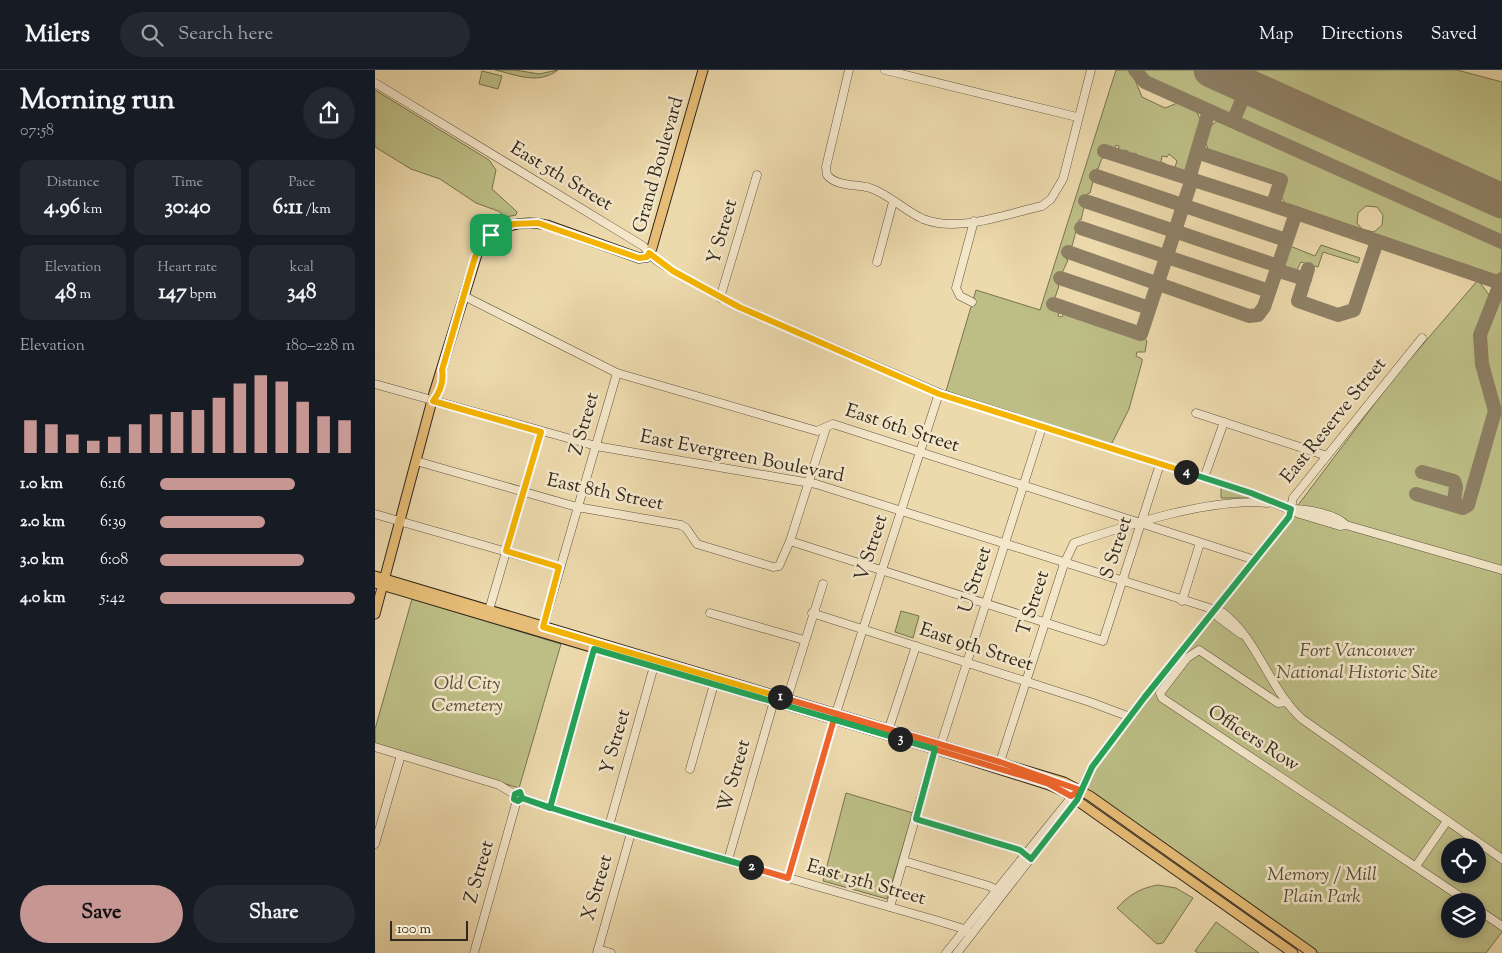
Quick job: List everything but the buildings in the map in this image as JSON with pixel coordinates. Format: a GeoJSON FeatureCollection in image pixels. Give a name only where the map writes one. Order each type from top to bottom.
{"type":"FeatureCollection","features":[{"type":"Feature","properties":{"kind":"main road","name":"Grand Boulevard"},"geometry":{"type":"LineString","coordinates":[[375,614],[381,583],[463,296],[475,257],[481,245],[496,232],[513,224],[532,223],[547,225],[639,258],[647,257],[703,70]]}},
{"type":"Feature","properties":{"kind":"main road"},"geometry":{"type":"LineString","coordinates":[[375,576],[381,583],[594,649],[774,702],[889,728],[1049,784],[1074,798],[1293,953]]}},
{"type":"Feature","properties":{"kind":"main road"},"geometry":{"type":"LineString","coordinates":[[381,583],[489,610],[787,699],[835,716],[1000,762],[1080,790],[1312,953]]}},
{"type":"Feature","properties":{"kind":"street"},"geometry":{"type":"LineString","coordinates":[[849,70],[826,167],[831,179],[870,188],[922,218],[953,224],[1042,206],[1051,199],[1063,179],[1077,118],[1091,70]]}},
{"type":"Feature","properties":{"kind":"street"},"geometry":{"type":"LineString","coordinates":[[885,70],[1077,118]]}},
{"type":"Feature","properties":{"kind":"street","name":"East 5th Street"},"geometry":{"type":"LineString","coordinates":[[375,83],[643,246],[649,253],[673,271],[720,298],[939,394],[1251,493],[1273,504],[1339,526],[1346,525],[1502,570]]}},
{"type":"Feature","properties":{"kind":"street","name":"Y Street"},"geometry":{"type":"LineString","coordinates":[[720,298],[757,175]]}},
{"type":"Feature","properties":{"kind":"street"},"geometry":{"type":"LineString","coordinates":[[877,262],[893,202]]}},
{"type":"Feature","properties":{"kind":"street"},"geometry":{"type":"LineString","coordinates":[[971,302],[960,296],[956,288],[974,221]]}},
{"type":"Feature","properties":{"kind":"street","name":"East 6th Street"},"geometry":{"type":"LineString","coordinates":[[463,296],[617,373],[817,431],[822,431],[827,426],[833,424],[1255,560]]}},
{"type":"Feature","properties":{"kind":"street","name":"East Reserve Street"},"geometry":{"type":"LineString","coordinates":[[946,953],[967,932],[1074,798],[1092,767],[1129,717],[1289,517],[1293,498],[1422,338]]}},
{"type":"Feature","properties":{"kind":"street","name":"Z Street"},"geometry":{"type":"LineString","coordinates":[[543,627],[617,373]]}},
{"type":"Feature","properties":{"kind":"street","name":"East Evergreen Boulevard"},"geometry":{"type":"LineString","coordinates":[[375,384],[596,446],[809,483],[1222,612],[1235,622],[1257,653],[1287,702],[1302,720],[1502,859]]}},
{"type":"Feature","properties":{"kind":"street","name":"V Street"},"geometry":{"type":"LineString","coordinates":[[788,878],[835,716],[939,394]]}},
{"type":"Feature","properties":{"kind":"street"},"geometry":{"type":"LineString","coordinates":[[1196,413],[1327,456]]}},
{"type":"Feature","properties":{"kind":"street"},"geometry":{"type":"LineString","coordinates":[[1205,478],[1224,422]]}},
{"type":"Feature","properties":{"kind":"street"},"geometry":{"type":"LineString","coordinates":[[827,426],[790,541],[1045,622]]}},
{"type":"Feature","properties":{"kind":"street","name":"U Street"},"geometry":{"type":"LineString","coordinates":[[890,907],[938,746],[967,662],[1042,427]]}},
{"type":"Feature","properties":{"kind":"street"},"geometry":{"type":"LineString","coordinates":[[489,610],[541,432]]}},
{"type":"Feature","properties":{"kind":"street","name":"East 8th Street"},"geometry":{"type":"LineString","coordinates":[[416,461],[577,507],[681,525],[686,528],[697,544],[773,566],[779,566],[782,562],[790,541]]}},
{"type":"Feature","properties":{"kind":"street","name":"S Street"},"geometry":{"type":"LineString","coordinates":[[1045,622],[1103,641],[1161,464]]}},
{"type":"Feature","properties":{"kind":"street"},"geometry":{"type":"LineString","coordinates":[[1142,523],[1209,506],[1237,502],[1273,504]]}},
{"type":"Feature","properties":{"kind":"street"},"geometry":{"type":"LineString","coordinates":[[375,514],[559,567]]}},
{"type":"Feature","properties":{"kind":"street","name":"T Street"},"geometry":{"type":"LineString","coordinates":[[1000,762],[1064,564],[1075,543],[1142,523]]}},
{"type":"Feature","properties":{"kind":"street"},"geometry":{"type":"LineString","coordinates":[[1182,601],[1200,543]]}},
{"type":"Feature","properties":{"kind":"street"},"geometry":{"type":"LineString","coordinates":[[787,699],[812,613],[823,584]]}},
{"type":"Feature","properties":{"kind":"street"},"geometry":{"type":"LineString","coordinates":[[710,613],[805,640]]}},
{"type":"Feature","properties":{"kind":"street","name":"East 9th Street"},"geometry":{"type":"LineString","coordinates":[[812,613],[1026,681],[1129,717]]}},
{"type":"Feature","properties":{"kind":"street"},"geometry":{"type":"LineString","coordinates":[[889,728],[916,646]]}},
{"type":"Feature","properties":{"kind":"street"},"geometry":{"type":"LineString","coordinates":[[550,808],[594,649]]}},
{"type":"Feature","properties":{"kind":"street","name":"Officers Row"},"geometry":{"type":"LineString","coordinates":[[1287,702],[1278,703],[1199,650],[1188,657],[1162,690],[1162,698],[1455,893]]}},
{"type":"Feature","properties":{"kind":"street","name":"Y Street"},"geometry":{"type":"LineString","coordinates":[[609,826],[654,666]]}},
{"type":"Feature","properties":{"kind":"street"},"geometry":{"type":"LineString","coordinates":[[690,770],[714,684]]}},
{"type":"Feature","properties":{"kind":"street","name":"W Street"},"geometry":{"type":"LineString","coordinates":[[728,860],[774,702]]}},
{"type":"Feature","properties":{"kind":"street","name":"East 13th Street"},"geometry":{"type":"LineString","coordinates":[[375,747],[499,784],[518,797],[550,808],[890,907],[967,932]]}},
{"type":"Feature","properties":{"kind":"street"},"geometry":{"type":"LineString","coordinates":[[375,844],[401,755]]}},
{"type":"Feature","properties":{"kind":"street","name":"Z Street"},"geometry":{"type":"LineString","coordinates":[[474,953],[518,797]]}},
{"type":"Feature","properties":{"kind":"street"},"geometry":{"type":"LineString","coordinates":[[916,819],[1020,850],[1028,856]]}},
{"type":"Feature","properties":{"kind":"street"},"geometry":{"type":"LineString","coordinates":[[1416,866],[1447,821]]}},
{"type":"Feature","properties":{"kind":"street","name":"X Street"},"geometry":{"type":"LineString","coordinates":[[597,951],[631,832]]}},
{"type":"Feature","properties":{"kind":"street"},"geometry":{"type":"LineString","coordinates":[[904,861],[1000,892]]}},
{"type":"Feature","properties":{"kind":"street"},"geometry":{"type":"LineString","coordinates":[[1486,915],[1502,926]]}},
{"type":"Feature","properties":{"kind":"street","name":"East Reserve Street"},"geometry":{"type":"LineString","coordinates":[[957,953],[967,932]]}},
{"type":"Feature","properties":{"kind":"street"},"geometry":{"type":"LineString","coordinates":[[597,951],[611,953]]}},
{"type":"Feature","properties":{"kind":"green space"},"geometry":{"type":"Polygon","coordinates":[[[495,70],[515,70],[539,74],[558,70],[543,77],[527,78],[495,70]]]}},
{"type":"Feature","properties":{"kind":"green space"},"geometry":{"type":"Polygon","coordinates":[[[1116,70],[1131,70],[1142,97],[1165,108],[1180,102],[1196,110],[1201,121],[1184,174],[1170,170],[1171,166],[1175,167],[1177,161],[1169,154],[1167,157],[1162,156],[1161,162],[1166,164],[1163,168],[1137,159],[1137,154],[1133,153],[1131,157],[1127,156],[1128,151],[1124,150],[1122,154],[1118,153],[1119,146],[1116,145],[1113,151],[1105,149],[1103,153],[1106,155],[1105,158],[1102,158],[1098,169],[1096,169],[1090,193],[1087,194],[1081,220],[1079,220],[1072,246],[1070,246],[1066,259],[1068,260],[1057,284],[1059,286],[1052,306],[1060,309],[1058,316],[1062,317],[1065,311],[1143,337],[1147,341],[1145,352],[1137,352],[1136,356],[1142,359],[1142,362],[1129,409],[1112,443],[1108,445],[946,391],[976,290],[1040,310],[1116,70]]]}},
{"type":"Feature","properties":{"kind":"green space"},"geometry":{"type":"Polygon","coordinates":[[[1138,70],[1194,70],[1241,91],[1238,103],[1231,113],[1227,114],[1145,78],[1138,70]]]}},
{"type":"Feature","properties":{"kind":"green space"},"geometry":{"type":"Polygon","coordinates":[[[1229,70],[1457,70],[1502,82],[1502,193],[1229,70]]]}},
{"type":"Feature","properties":{"kind":"green space"},"geometry":{"type":"Polygon","coordinates":[[[482,71],[502,76],[498,89],[479,84],[482,71]]]}},
{"type":"Feature","properties":{"kind":"green space"},"geometry":{"type":"Polygon","coordinates":[[[375,90],[489,160],[496,170],[492,189],[517,212],[516,215],[506,217],[498,211],[476,203],[440,179],[411,169],[375,147],[375,90]]]}},
{"type":"Feature","properties":{"kind":"green space"},"geometry":{"type":"Polygon","coordinates":[[[1250,95],[1502,209],[1502,238],[1241,120],[1243,106],[1250,95]]]}},
{"type":"Feature","properties":{"kind":"green space"},"geometry":{"type":"Polygon","coordinates":[[[1218,121],[1227,123],[1502,246],[1501,274],[1493,277],[1288,205],[1282,196],[1286,177],[1209,150],[1206,134],[1214,123],[1218,121]],[[1366,206],[1358,213],[1357,223],[1362,229],[1374,232],[1382,225],[1383,215],[1377,207],[1366,206]]]}},
{"type":"Feature","properties":{"kind":"green space"},"geometry":{"type":"Polygon","coordinates":[[[1321,245],[1360,258],[1358,263],[1323,252],[1318,267],[1301,262],[1296,272],[1284,267],[1290,246],[1315,256],[1321,245]]]}},
{"type":"Feature","properties":{"kind":"green space","name":"Fort Vancouver National Historic Site"},"geometry":{"type":"Polygon","coordinates":[[[1478,280],[1496,304],[1502,292],[1502,932],[1486,953],[1312,953],[1085,790],[1092,767],[1289,517],[1394,378],[1478,280]]]}},
{"type":"Feature","properties":{"kind":"green space"},"geometry":{"type":"Polygon","coordinates":[[[1221,486],[1253,497],[1253,498],[1221,498],[1221,486]]]}},
{"type":"Feature","properties":{"kind":"green space","name":"Old City Cemetery"},"geometry":{"type":"Polygon","coordinates":[[[412,599],[561,644],[519,788],[375,745],[375,729],[412,599]]]}},
{"type":"Feature","properties":{"kind":"green space"},"geometry":{"type":"Polygon","coordinates":[[[901,611],[919,616],[913,638],[895,632],[901,611]]]}},
{"type":"Feature","properties":{"kind":"green space"},"geometry":{"type":"Polygon","coordinates":[[[846,793],[913,813],[887,899],[823,881],[846,793]]]}},
{"type":"Feature","properties":{"kind":"green space"},"geometry":{"type":"Polygon","coordinates":[[[1158,885],[1176,888],[1193,898],[1163,943],[1157,944],[1117,908],[1135,893],[1158,885]]]}},
{"type":"Feature","properties":{"kind":"green space"},"geometry":{"type":"Polygon","coordinates":[[[1216,922],[1259,953],[1198,953],[1195,951],[1216,922]]]}},
{"type":"Feature","properties":{"kind":"taxiway"},"geometry":{"type":"LineString","coordinates":[[1135,70],[1145,82],[1502,242]]}},
{"type":"Feature","properties":{"kind":"taxiway"},"geometry":{"type":"LineString","coordinates":[[1233,121],[1246,91],[1254,90]]}},
{"type":"Feature","properties":{"kind":"taxiway"},"geometry":{"type":"LineString","coordinates":[[1053,304],[1141,334],[1190,185],[1191,172],[1209,111]]}},
{"type":"Feature","properties":{"kind":"taxiway"},"geometry":{"type":"LineString","coordinates":[[1068,252],[1249,316],[1258,315],[1264,307],[1296,213],[1104,151]]}},
{"type":"Feature","properties":{"kind":"taxiway"},"geometry":{"type":"LineString","coordinates":[[1197,152],[1281,180],[1273,204]]}},
{"type":"Feature","properties":{"kind":"taxiway"},"geometry":{"type":"LineString","coordinates":[[1096,176],[1286,240]]}},
{"type":"Feature","properties":{"kind":"taxiway"},"geometry":{"type":"LineString","coordinates":[[1085,201],[1278,266]]}},
{"type":"Feature","properties":{"kind":"taxiway"},"geometry":{"type":"LineString","coordinates":[[1296,213],[1500,283]]}},
{"type":"Feature","properties":{"kind":"taxiway"},"geometry":{"type":"LineString","coordinates":[[1081,228],[1269,291]]}},
{"type":"Feature","properties":{"kind":"taxiway"},"geometry":{"type":"LineString","coordinates":[[1308,269],[1298,301],[1338,315],[1354,310],[1377,241]]}},
{"type":"Feature","properties":{"kind":"taxiway"},"geometry":{"type":"LineString","coordinates":[[1276,270],[1305,279]]}},
{"type":"Feature","properties":{"kind":"taxiway"},"geometry":{"type":"LineString","coordinates":[[1060,278],[1149,308]]}},
{"type":"Feature","properties":{"kind":"taxiway"},"geometry":{"type":"LineString","coordinates":[[1416,494],[1463,508],[1468,505],[1495,411],[1482,364],[1480,335],[1502,279]]}},
{"type":"Feature","properties":{"kind":"taxiway"},"geometry":{"type":"LineString","coordinates":[[1422,472],[1454,481],[1456,487],[1454,501],[1459,506]]}},
{"type":"Feature","properties":{"kind":"runway"},"geometry":{"type":"LineString","coordinates":[[1211,70],[1502,201]]}},
{"type":"Feature","properties":{"kind":"route"},"geometry":{"type":"LineString","coordinates":[[491,235],[481,245],[475,257],[442,370],[443,378],[438,395],[433,401],[541,432],[506,551],[559,567],[543,627],[941,744],[1064,782],[1080,790],[1071,796],[1049,784],[935,749],[834,719],[827,746],[788,878],[550,808],[522,798],[520,800],[514,799],[514,794],[520,792],[522,798],[550,808],[594,649],[935,749],[916,819],[1020,850],[1031,859],[1077,800],[1092,767],[1144,698],[1289,517],[1291,509],[1273,504],[1251,493],[939,394],[739,307],[701,288],[657,261],[649,253],[647,257],[639,258],[538,223],[513,224],[491,235]]}},
{"type":"Feature","properties":{"kind":"park label","name":"Memory / Mill Plain Park"},"geometry":{"type":"Point","coordinates":[1322,886]}}]}
